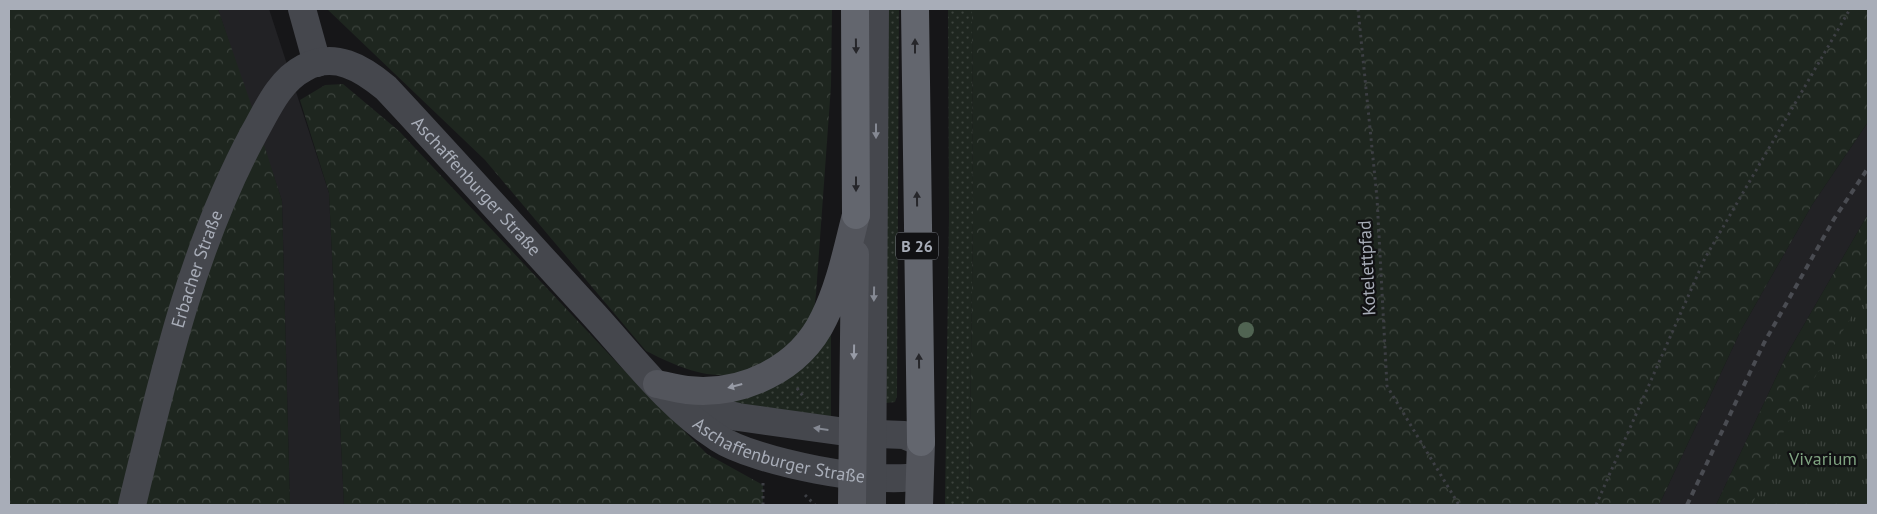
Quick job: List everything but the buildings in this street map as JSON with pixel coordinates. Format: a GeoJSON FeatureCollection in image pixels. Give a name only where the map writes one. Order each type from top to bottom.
{"type":"FeatureCollection","features":[{"type":"Feature","properties":{"kind":"highway"},"geometry":{"type":"LineString","coordinates":[[855,9],[856,215]]}},
{"type":"Feature","properties":{"kind":"highway","name":"B 26"},"geometry":{"type":"LineString","coordinates":[[915,9],[921,442]]}},
{"type":"Feature","properties":{"kind":"main road"},"geometry":{"type":"LineString","coordinates":[[657,384],[686,390],[726,389],[763,378],[780,368],[808,343],[824,320],[833,298],[856,215]]}},
{"type":"Feature","properties":{"kind":"main road"},"geometry":{"type":"LineString","coordinates":[[852,505],[862,477],[863,434],[856,215]]}},
{"type":"Feature","properties":{"kind":"main road","name":"B 26"},"geometry":{"type":"LineString","coordinates":[[919,505],[921,442]]}},
{"type":"Feature","properties":{"kind":"street"},"geometry":{"type":"LineString","coordinates":[[302,9],[318,62]]}},
{"type":"Feature","properties":{"kind":"street"},"geometry":{"type":"LineString","coordinates":[[863,434],[876,83],[875,9]]}},
{"type":"Feature","properties":{"kind":"street","name":"Aschaffenburger Straße"},"geometry":{"type":"LineString","coordinates":[[318,62],[338,61],[358,67],[386,88],[657,384],[694,420],[720,440],[763,458],[862,477],[901,479],[920,476]]}},
{"type":"Feature","properties":{"kind":"street","name":"Erbacher Straße"},"geometry":{"type":"LineString","coordinates":[[132,505],[172,341],[196,264],[216,214],[235,170],[272,101],[292,77],[303,68],[318,62]]}},
{"type":"Feature","properties":{"kind":"street","name":"Aschaffenburger Straße"},"geometry":{"type":"LineString","coordinates":[[657,384],[690,402],[723,414],[764,422],[863,434],[904,435],[921,442]]}},
{"type":"Feature","properties":{"kind":"street"},"geometry":{"type":"LineString","coordinates":[[862,477],[872,505]]}},
{"type":"Feature","properties":{"kind":"path","name":"Kotelettpfad"},"geometry":{"type":"LineString","coordinates":[[1358,9],[1377,198],[1386,386],[1460,505]]}},
{"type":"Feature","properties":{"kind":"path"},"geometry":{"type":"LineString","coordinates":[[1596,505],[1705,258],[1850,9]]}},
{"type":"Feature","properties":{"kind":"path"},"geometry":{"type":"LineString","coordinates":[[780,368],[810,404]]}},
{"type":"Feature","properties":{"kind":"shaded area"},"geometry":{"type":"Polygon","coordinates":[[[218,9],[269,9],[329,193],[344,505],[290,505],[282,201],[218,9]]]}},
{"type":"Feature","properties":{"kind":"shaded area"},"geometry":{"type":"Polygon","coordinates":[[[1868,122],[1868,214],[1787,354],[1716,505],[1659,505],[1741,330],[1812,205],[1868,122]]]}},
{"type":"Feature","properties":{"kind":"green space"},"geometry":{"type":"Polygon","coordinates":[[[9,9],[218,9],[282,201],[290,505],[9,505],[9,9]]]}},
{"type":"Feature","properties":{"kind":"green space"},"geometry":{"type":"Polygon","coordinates":[[[327,9],[832,9],[831,86],[816,294],[813,313],[806,327],[776,356],[752,369],[727,375],[706,374],[695,371],[646,351],[485,160],[327,9]]]}},
{"type":"Feature","properties":{"kind":"green space"},"geometry":{"type":"Polygon","coordinates":[[[883,9],[899,9],[897,396],[895,402],[886,403],[883,9]]]}},
{"type":"Feature","properties":{"kind":"green space"},"geometry":{"type":"Polygon","coordinates":[[[948,9],[972,9],[973,217],[969,505],[945,505],[949,216],[948,9]]]}},
{"type":"Feature","properties":{"kind":"green space"},"geometry":{"type":"Polygon","coordinates":[[[972,9],[1868,9],[1868,122],[1812,205],[1741,330],[1659,505],[969,505],[973,217],[972,9]]]}},
{"type":"Feature","properties":{"kind":"green space"},"geometry":{"type":"Polygon","coordinates":[[[343,84],[399,131],[621,367],[707,454],[763,485],[763,505],[344,505],[329,193],[300,100],[325,85],[343,84]]]}},
{"type":"Feature","properties":{"kind":"green space"},"geometry":{"type":"Polygon","coordinates":[[[1868,214],[1868,505],[1716,505],[1787,354],[1868,214]]]}},
{"type":"Feature","properties":{"kind":"green space","name":"Vivarium"},"geometry":{"type":"Polygon","coordinates":[[[1868,289],[1868,505],[1752,505],[1788,422],[1868,289]]]}},
{"type":"Feature","properties":{"kind":"green space"},"geometry":{"type":"Polygon","coordinates":[[[831,331],[831,418],[741,406],[726,399],[831,331]]]}},
{"type":"Feature","properties":{"kind":"railway"},"geometry":{"type":"LineString","coordinates":[[1687,505],[1764,343],[1834,219],[1868,168]]}}]}
